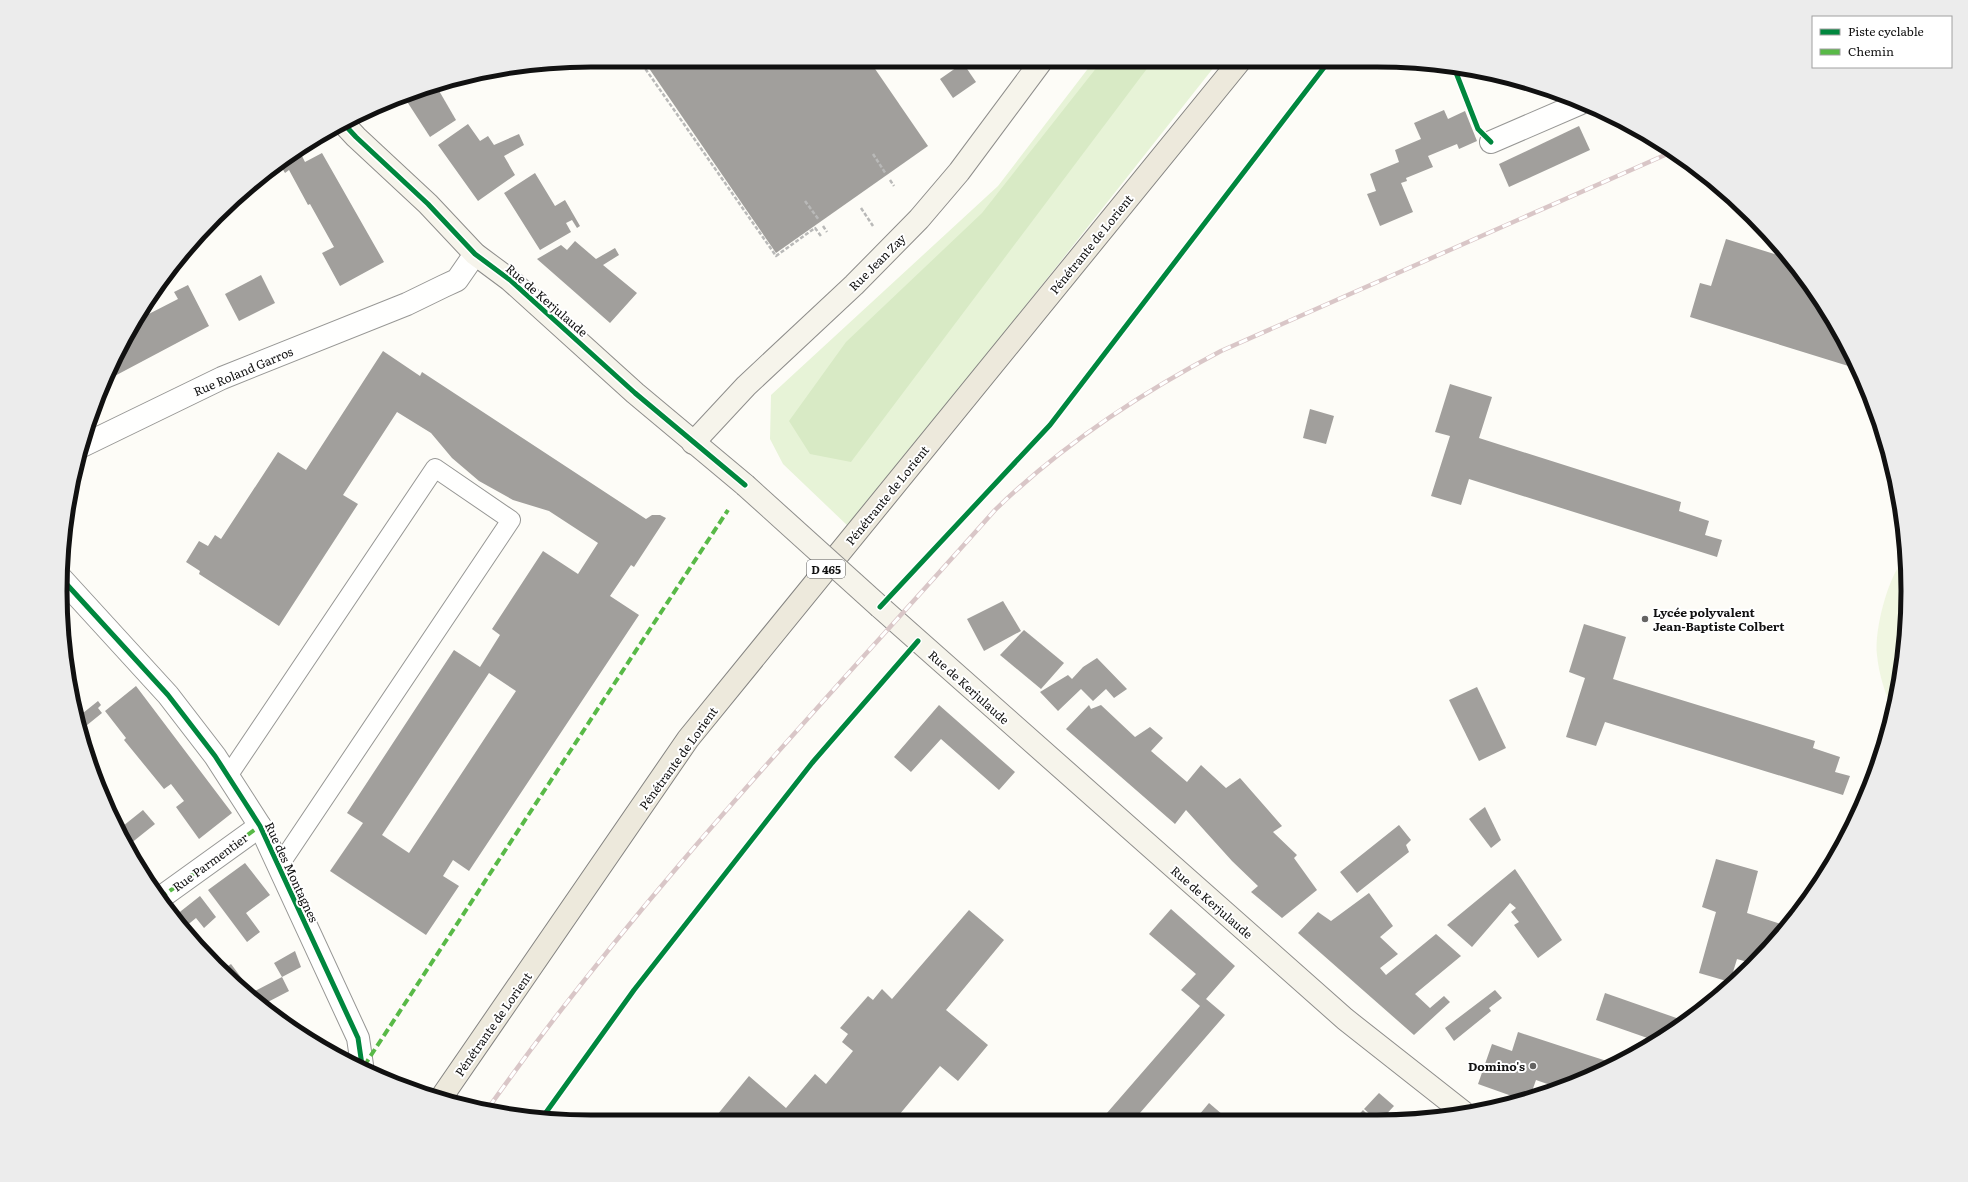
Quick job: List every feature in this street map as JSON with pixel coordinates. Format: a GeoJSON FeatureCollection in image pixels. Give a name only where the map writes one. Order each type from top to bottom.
{"type":"FeatureCollection","features":[{"type":"Feature","properties":{"kind":"main road","name":"Pénétrante de Lorient"},"geometry":{"type":"LineString","coordinates":[[444,1094],[688,739],[1235,67]]}},
{"type":"Feature","properties":{"kind":"street","name":"Rue Jean Zay"},"geometry":{"type":"LineString","coordinates":[[693,443],[742,390],[854,285],[919,219],[959,172],[1037,67]]}},
{"type":"Feature","properties":{"kind":"street"},"geometry":{"type":"LineString","coordinates":[[1491,142],[1575,106]]}},
{"type":"Feature","properties":{"kind":"street","name":"Rue de Kerjulaude"},"geometry":{"type":"LineString","coordinates":[[347,127],[428,204],[475,254],[510,280],[693,443],[745,485],[880,607],[1345,1019],[1459,1109]]}},
{"type":"Feature","properties":{"kind":"street","name":"Rue Roland Garros"},"geometry":{"type":"LineString","coordinates":[[89,443],[222,378],[407,304],[457,280],[475,254]]}},
{"type":"Feature","properties":{"kind":"street","name":"Rue des Montagnes"},"geometry":{"type":"LineString","coordinates":[[67,585],[168,695],[215,756],[260,826],[358,1038],[362,1062]]}},
{"type":"Feature","properties":{"kind":"street","name":"Rue Parmentier"},"geometry":{"type":"LineString","coordinates":[[164,895],[260,826]]}},
{"type":"Feature","properties":{"kind":"lane"},"geometry":{"type":"LineString","coordinates":[[228,776],[435,468],[511,520],[279,866]]}},
{"type":"Feature","properties":{"kind":"path"},"geometry":{"type":"LineString","coordinates":[[644,67],[776,256],[816,228],[821,236]]}},
{"type":"Feature","properties":{"kind":"path"},"geometry":{"type":"LineString","coordinates":[[873,154],[886,174]]}},
{"type":"Feature","properties":{"kind":"path"},"geometry":{"type":"LineString","coordinates":[[890,180],[894,186]]}},
{"type":"Feature","properties":{"kind":"path"},"geometry":{"type":"LineString","coordinates":[[805,201],[819,220]]}},
{"type":"Feature","properties":{"kind":"path"},"geometry":{"type":"LineString","coordinates":[[861,208],[874,228]]}},
{"type":"Feature","properties":{"kind":"path"},"geometry":{"type":"LineString","coordinates":[[823,226],[827,232]]}},
{"type":"Feature","properties":{"kind":"green space"},"geometry":{"type":"Polygon","coordinates":[[[1089,67],[1214,67],[850,528],[783,464],[770,439],[771,395],[998,186],[1089,67]]]}},
{"type":"Feature","properties":{"kind":"green space"},"geometry":{"type":"Polygon","coordinates":[[[1097,67],[1148,67],[851,462],[810,454],[789,421],[846,342],[982,213],[1097,67]]]}},
{"type":"Feature","properties":{"kind":"green space"},"geometry":{"type":"Polygon","coordinates":[[[1900,564],[1900,625],[1897,659],[1889,701],[1881,677],[1877,655],[1877,645],[1880,618],[1888,590],[1900,564]]]}},
{"type":"Feature","properties":{"kind":"building"},"geometry":{"type":"Polygon","coordinates":[[[648,67],[874,67],[928,146],[776,253],[648,67]]]}},
{"type":"Feature","properties":{"kind":"building"},"geometry":{"type":"Polygon","coordinates":[[[957,67],[966,67],[976,82],[953,98],[940,79],[957,67]]]}},
{"type":"Feature","properties":{"kind":"building"},"geometry":{"type":"Polygon","coordinates":[[[439,90],[456,120],[430,137],[407,101],[439,90]]]}},
{"type":"Feature","properties":{"kind":"building"},"geometry":{"type":"Polygon","coordinates":[[[1444,110],[1448,119],[1465,111],[1477,141],[1459,149],[1457,144],[1428,156],[1433,167],[1406,178],[1407,181],[1401,183],[1413,212],[1380,226],[1367,194],[1376,191],[1370,174],[1399,162],[1395,150],[1421,139],[1414,123],[1444,110]]]}},
{"type":"Feature","properties":{"kind":"building"},"geometry":{"type":"Polygon","coordinates":[[[468,124],[480,141],[488,136],[494,145],[519,134],[524,145],[504,156],[515,175],[478,201],[438,145],[468,124]]]}},
{"type":"Feature","properties":{"kind":"building"},"geometry":{"type":"Polygon","coordinates":[[[1579,126],[1590,150],[1509,187],[1499,164],[1579,126]]]}},
{"type":"Feature","properties":{"kind":"building"},"geometry":{"type":"Polygon","coordinates":[[[322,153],[384,262],[340,286],[322,253],[334,247],[310,204],[308,205],[289,170],[285,173],[282,168],[301,154],[305,162],[322,153]]]}},
{"type":"Feature","properties":{"kind":"building"},"geometry":{"type":"Polygon","coordinates":[[[535,173],[555,206],[565,200],[580,226],[577,228],[572,220],[566,223],[571,232],[540,250],[504,193],[535,173]]]}},
{"type":"Feature","properties":{"kind":"building"},"geometry":{"type":"Polygon","coordinates":[[[1726,239],[1779,256],[1813,300],[1831,329],[1850,367],[1690,317],[1700,283],[1711,286],[1726,239]]]}},
{"type":"Feature","properties":{"kind":"building"},"geometry":{"type":"Polygon","coordinates":[[[575,241],[596,259],[615,248],[619,255],[603,265],[637,293],[610,323],[537,259],[561,245],[567,250],[575,241]]]}},
{"type":"Feature","properties":{"kind":"building"},"geometry":{"type":"Polygon","coordinates":[[[261,275],[275,303],[239,321],[225,294],[261,275]]]}},
{"type":"Feature","properties":{"kind":"building"},"geometry":{"type":"Polygon","coordinates":[[[188,285],[209,326],[113,377],[121,359],[145,316],[178,299],[174,292],[188,285]]]}},
{"type":"Feature","properties":{"kind":"building"},"geometry":{"type":"Polygon","coordinates":[[[383,351],[420,376],[422,372],[646,519],[652,515],[660,515],[666,518],[634,567],[631,565],[610,596],[639,615],[469,871],[453,860],[443,876],[459,886],[426,935],[330,871],[363,823],[347,813],[454,650],[480,667],[500,635],[492,629],[543,551],[578,574],[598,543],[549,511],[513,500],[479,481],[452,458],[431,433],[397,412],[343,495],[358,504],[279,626],[199,574],[200,571],[186,562],[199,541],[208,546],[215,535],[221,539],[278,452],[306,470],[383,351]],[[489,673],[382,835],[409,853],[516,691],[489,673]]]}},
{"type":"Feature","properties":{"kind":"building"},"geometry":{"type":"Polygon","coordinates":[[[1450,384],[1492,397],[1479,438],[1681,502],[1679,511],[1709,521],[1705,535],[1722,540],[1717,557],[1469,479],[1461,505],[1431,496],[1450,436],[1435,432],[1450,384]]]}},
{"type":"Feature","properties":{"kind":"building"},"geometry":{"type":"Polygon","coordinates":[[[1310,409],[1334,416],[1326,444],[1303,438],[1310,409]]]}},
{"type":"Feature","properties":{"kind":"building"},"geometry":{"type":"Polygon","coordinates":[[[1003,601],[1021,631],[984,651],[967,619],[1003,601]]]}},
{"type":"Feature","properties":{"kind":"building"},"geometry":{"type":"Polygon","coordinates":[[[1584,624],[1626,637],[1613,679],[1815,741],[1813,748],[1840,757],[1835,772],[1850,776],[1843,795],[1605,722],[1596,746],[1566,737],[1585,678],[1569,672],[1584,624]]]}},
{"type":"Feature","properties":{"kind":"building"},"geometry":{"type":"Polygon","coordinates":[[[1024,630],[1064,663],[1041,689],[1000,655],[1024,630]]]}},
{"type":"Feature","properties":{"kind":"building"},"geometry":{"type":"Polygon","coordinates":[[[1097,658],[1127,689],[1114,698],[1106,689],[1093,701],[1081,689],[1058,711],[1040,692],[1068,675],[1072,679],[1083,667],[1097,658]]]}},
{"type":"Feature","properties":{"kind":"building"},"geometry":{"type":"Polygon","coordinates":[[[136,686],[232,813],[199,839],[176,807],[184,801],[171,784],[164,789],[124,740],[126,738],[105,711],[136,686]]]}},
{"type":"Feature","properties":{"kind":"building"},"geometry":{"type":"Polygon","coordinates":[[[1477,687],[1506,748],[1479,761],[1449,700],[1477,687]]]}},
{"type":"Feature","properties":{"kind":"building"},"geometry":{"type":"Polygon","coordinates":[[[98,701],[101,705],[98,708],[102,713],[85,727],[81,711],[83,713],[98,701]]]}},
{"type":"Feature","properties":{"kind":"building"},"geometry":{"type":"Polygon","coordinates":[[[939,705],[1015,772],[999,790],[941,739],[911,772],[894,757],[939,705]]]}},
{"type":"Feature","properties":{"kind":"building"},"geometry":{"type":"Polygon","coordinates":[[[1089,705],[1091,709],[1101,705],[1135,737],[1150,727],[1163,738],[1151,751],[1187,782],[1201,765],[1226,788],[1240,778],[1282,826],[1273,832],[1297,855],[1294,858],[1317,890],[1282,918],[1251,892],[1258,886],[1232,861],[1186,810],[1175,824],[1066,729],[1089,705]]]}},
{"type":"Feature","properties":{"kind":"building"},"geometry":{"type":"Polygon","coordinates":[[[1485,807],[1501,840],[1491,848],[1469,819],[1485,807]]]}},
{"type":"Feature","properties":{"kind":"building"},"geometry":{"type":"Polygon","coordinates":[[[143,810],[155,824],[132,843],[123,826],[143,810]]]}},
{"type":"Feature","properties":{"kind":"building"},"geometry":{"type":"Polygon","coordinates":[[[1399,825],[1411,840],[1406,845],[1409,852],[1357,893],[1340,872],[1399,825]]]}},
{"type":"Feature","properties":{"kind":"building"},"geometry":{"type":"Polygon","coordinates":[[[1716,859],[1758,871],[1747,913],[1781,924],[1748,962],[1737,959],[1732,976],[1727,981],[1699,973],[1716,912],[1702,907],[1716,859]]]}},
{"type":"Feature","properties":{"kind":"building"},"geometry":{"type":"Polygon","coordinates":[[[245,863],[270,895],[246,913],[260,932],[247,942],[208,890],[245,863]]]}},
{"type":"Feature","properties":{"kind":"building"},"geometry":{"type":"Polygon","coordinates":[[[1515,869],[1562,940],[1538,958],[1514,925],[1519,922],[1511,912],[1516,908],[1510,903],[1472,947],[1447,925],[1515,869]]]}},
{"type":"Feature","properties":{"kind":"building"},"geometry":{"type":"Polygon","coordinates":[[[1369,893],[1393,926],[1380,937],[1398,954],[1380,968],[1386,975],[1436,934],[1461,956],[1415,994],[1430,1008],[1444,996],[1450,1002],[1414,1035],[1298,933],[1318,912],[1331,921],[1369,893]]]}},
{"type":"Feature","properties":{"kind":"building"},"geometry":{"type":"Polygon","coordinates":[[[200,896],[216,917],[204,928],[196,918],[188,925],[178,913],[200,896]]]}},
{"type":"Feature","properties":{"kind":"building"},"geometry":{"type":"Polygon","coordinates":[[[1171,909],[1235,966],[1206,999],[1225,1015],[1138,1115],[1105,1115],[1200,1006],[1181,990],[1196,974],[1149,934],[1171,909]]]}},
{"type":"Feature","properties":{"kind":"building"},"geometry":{"type":"Polygon","coordinates":[[[969,910],[1004,940],[946,1010],[988,1045],[958,1081],[940,1066],[899,1115],[717,1115],[749,1076],[786,1108],[815,1074],[826,1084],[853,1051],[842,1042],[848,1034],[840,1028],[868,996],[873,1000],[882,989],[892,999],[969,910]]]}},
{"type":"Feature","properties":{"kind":"building"},"geometry":{"type":"Polygon","coordinates":[[[295,951],[301,967],[282,977],[274,963],[295,951]]]}},
{"type":"Feature","properties":{"kind":"building"},"geometry":{"type":"Polygon","coordinates":[[[231,964],[248,987],[246,985],[226,967],[231,964]]]}},
{"type":"Feature","properties":{"kind":"building"},"geometry":{"type":"Polygon","coordinates":[[[282,977],[289,991],[267,1003],[254,992],[282,977]]]}},
{"type":"Feature","properties":{"kind":"building"},"geometry":{"type":"Polygon","coordinates":[[[1495,990],[1502,998],[1489,1008],[1491,1011],[1454,1041],[1445,1028],[1495,990]]]}},
{"type":"Feature","properties":{"kind":"building"},"geometry":{"type":"Polygon","coordinates":[[[1605,993],[1679,1019],[1649,1039],[1596,1020],[1605,993]]]}},
{"type":"Feature","properties":{"kind":"building","name":"Domino's"},"geometry":{"type":"Polygon","coordinates":[[[1518,1032],[1608,1061],[1550,1085],[1536,1080],[1532,1091],[1514,1097],[1478,1084],[1492,1044],[1512,1051],[1518,1032]]]}},
{"type":"Feature","properties":{"kind":"building"},"geometry":{"type":"Polygon","coordinates":[[[1379,1093],[1394,1106],[1386,1115],[1371,1115],[1364,1109],[1379,1093]]]}},
{"type":"Feature","properties":{"kind":"building"},"geometry":{"type":"Polygon","coordinates":[[[1209,1103],[1223,1115],[1199,1115],[1209,1103]]]}},
{"type":"Feature","properties":{"kind":"building"},"geometry":{"type":"Polygon","coordinates":[[[1363,1110],[1368,1115],[1358,1115],[1363,1110]]]}},
{"type":"Feature","properties":{"kind":"railway"},"geometry":{"type":"LineString","coordinates":[[490,1105],[547,1028],[607,951],[799,728],[995,510],[1021,486],[1074,442],[1131,403],[1221,351],[1667,154]]}},
{"type":"Feature","properties":{"kind":"marked path"},"geometry":{"type":"LineString","coordinates":[[365,1064],[728,510]]}},
{"type":"Feature","properties":{"kind":"marked path"},"geometry":{"type":"LineString","coordinates":[[164,895],[260,826]]}},
{"type":"Feature","properties":{"kind":"cycle path"},"geometry":{"type":"LineString","coordinates":[[880,607],[1050,425],[1324,67]]}},
{"type":"Feature","properties":{"kind":"cycle path"},"geometry":{"type":"LineString","coordinates":[[1456,73],[1478,129],[1491,142]]}},
{"type":"Feature","properties":{"kind":"cycle path"},"geometry":{"type":"LineString","coordinates":[[347,127],[428,204],[475,254],[510,280],[635,393],[745,485]]}},
{"type":"Feature","properties":{"kind":"cycle path"},"geometry":{"type":"LineString","coordinates":[[67,585],[168,695],[215,756],[260,826],[358,1038],[362,1062]]}},
{"type":"Feature","properties":{"kind":"cycle path"},"geometry":{"type":"LineString","coordinates":[[546,1113],[634,990],[812,763],[918,641]]}},
{"type":"Feature","properties":{"kind":"place","name":"Lycée polyvalent Jean-Baptiste Colbert"},"geometry":{"type":"Point","coordinates":[1645,619]}},
{"type":"Feature","properties":{"kind":"place","name":"Domino's"},"geometry":{"type":"Point","coordinates":[1533,1066]}}]}
